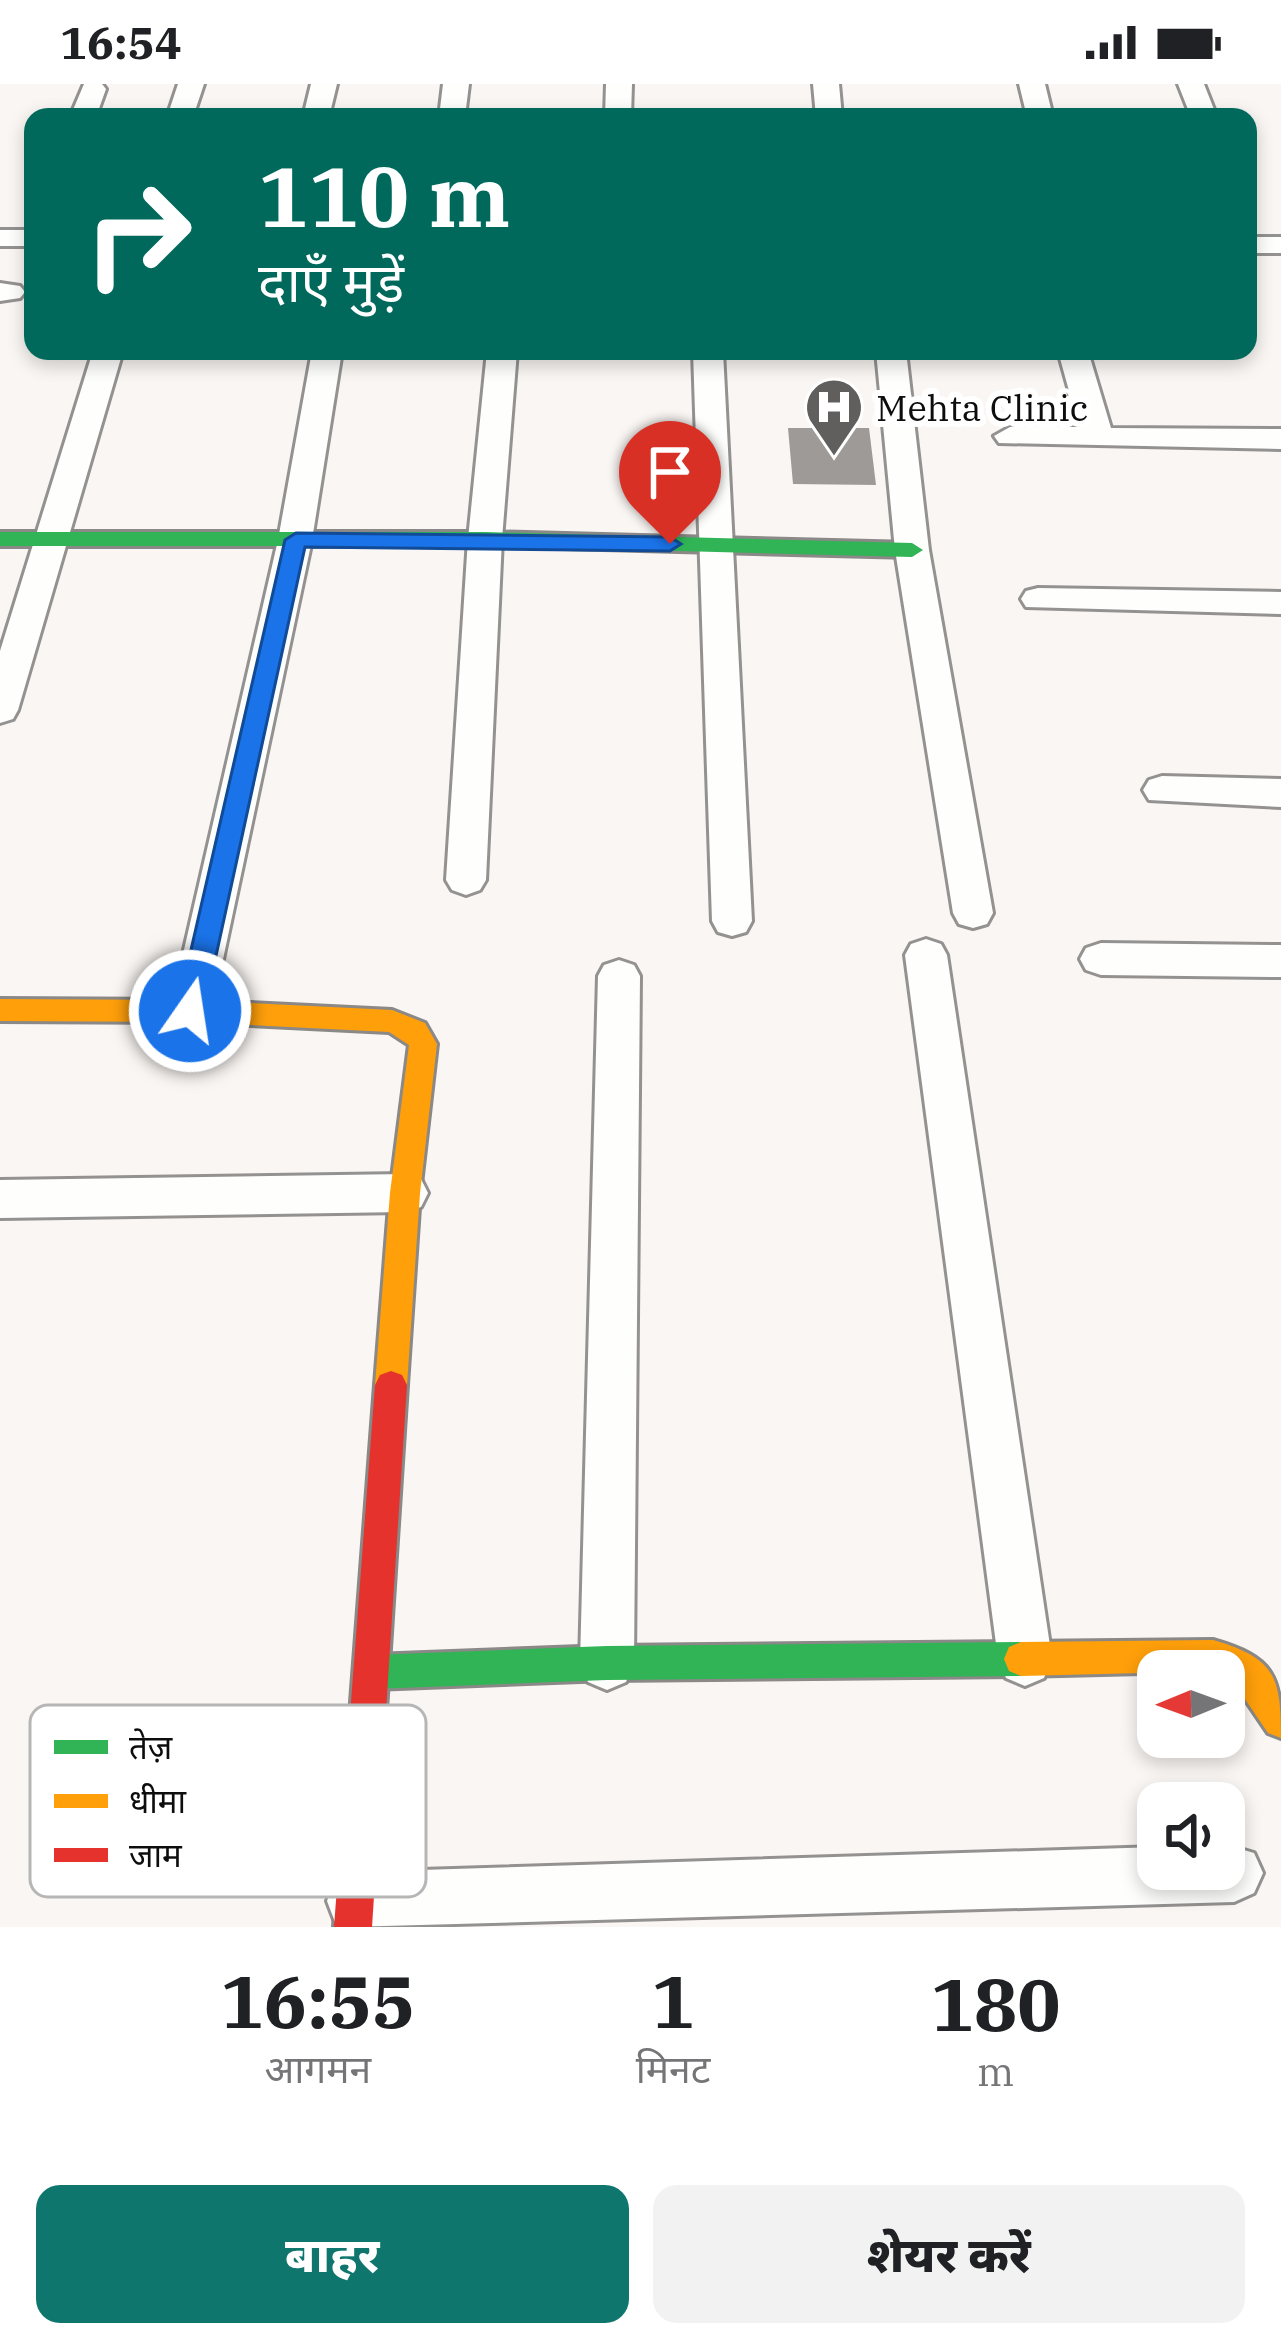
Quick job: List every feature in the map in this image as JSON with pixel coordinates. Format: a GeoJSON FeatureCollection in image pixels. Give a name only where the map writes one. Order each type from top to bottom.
{"type":"FeatureCollection","features":[{"type":"Feature","properties":{"kind":"street"},"geometry":{"type":"LineString","coordinates":[[86,108],[93,88]]}},
{"type":"Feature","properties":{"kind":"street"},"geometry":{"type":"LineString","coordinates":[[0,710],[105,360]]}},
{"type":"Feature","properties":{"kind":"street"},"geometry":{"type":"LineString","coordinates":[[190,1011],[296,540],[325,360]]}},
{"type":"Feature","properties":{"kind":"street"},"geometry":{"type":"LineString","coordinates":[[466,880],[485,539],[501,360]]}},
{"type":"Feature","properties":{"kind":"street"},"geometry":{"type":"LineString","coordinates":[[708,360],[732,921]]}},
{"type":"Feature","properties":{"kind":"street"},"geometry":{"type":"LineString","coordinates":[[891,360],[912,550],[973,913]]}},
{"type":"Feature","properties":{"kind":"street"},"geometry":{"type":"LineString","coordinates":[[1076,360],[1098,436]]}},
{"type":"Feature","properties":{"kind":"street"},"geometry":{"type":"LineString","coordinates":[[1010,436],[1281,439]]}},
{"type":"Feature","properties":{"kind":"street"},"geometry":{"type":"LineString","coordinates":[[0,539],[485,539],[912,550]]}},
{"type":"Feature","properties":{"kind":"street"},"geometry":{"type":"LineString","coordinates":[[1039,599],[1281,603]]}},
{"type":"Feature","properties":{"kind":"street"},"geometry":{"type":"LineString","coordinates":[[1162,790],[1281,793]]}},
{"type":"Feature","properties":{"kind":"street"},"geometry":{"type":"LineString","coordinates":[[926,955],[1025,1659]]}},
{"type":"Feature","properties":{"kind":"street"},"geometry":{"type":"LineString","coordinates":[[1101,959],[1281,961]]}},
{"type":"Feature","properties":{"kind":"street"},"geometry":{"type":"LineString","coordinates":[[607,1663],[620,976]]}},
{"type":"Feature","properties":{"kind":"street"},"geometry":{"type":"LineString","coordinates":[[0,1010],[190,1011],[392,1021],[415,1031],[422,1044],[406,1193],[371,1705]]}},
{"type":"Feature","properties":{"kind":"street"},"geometry":{"type":"LineString","coordinates":[[0,1198],[406,1193]]}},
{"type":"Feature","properties":{"kind":"street"},"geometry":{"type":"LineString","coordinates":[[373,1672],[607,1663],[1229,1660],[1254,1677],[1281,1720]]}},
{"type":"Feature","properties":{"kind":"street"},"geometry":{"type":"LineString","coordinates":[[355,1914],[1137,1878]]}},
{"type":"Feature","properties":{"kind":"building"},"geometry":{"type":"Polygon","coordinates":[[[788,428],[869,428],[876,485],[793,484],[788,428]]]}},
{"type":"Feature","properties":{"kind":"traffic: fast"},"geometry":{"type":"LineString","coordinates":[[0,539],[485,539],[912,550]]}},
{"type":"Feature","properties":{"kind":"traffic: fast"},"geometry":{"type":"LineString","coordinates":[[373,1672],[607,1663],[1021,1659]]}},
{"type":"Feature","properties":{"kind":"traffic: slow"},"geometry":{"type":"LineString","coordinates":[[0,1010],[191,1011],[392,1021],[415,1031],[423,1044],[405,1193],[391,1385]]}},
{"type":"Feature","properties":{"kind":"traffic: slow"},"geometry":{"type":"LineString","coordinates":[[1021,1659],[1213,1657],[1243,1666],[1281,1720]]}},
{"type":"Feature","properties":{"kind":"traffic: jam"},"geometry":{"type":"LineString","coordinates":[[369,1705],[391,1385]]}},
{"type":"Feature","properties":{"kind":"traffic: jam"},"geometry":{"type":"LineString","coordinates":[[353,1927],[355,1897]]}},
{"type":"Feature","properties":{"kind":"place","name":"Mehta Clinic"},"geometry":{"type":"Point","coordinates":[834,458]}},
{"type":"Feature","properties":{"kind":"route"},"geometry":{"type":"LineString","coordinates":[[190,1011],[296,540],[670,544]]}}]}
